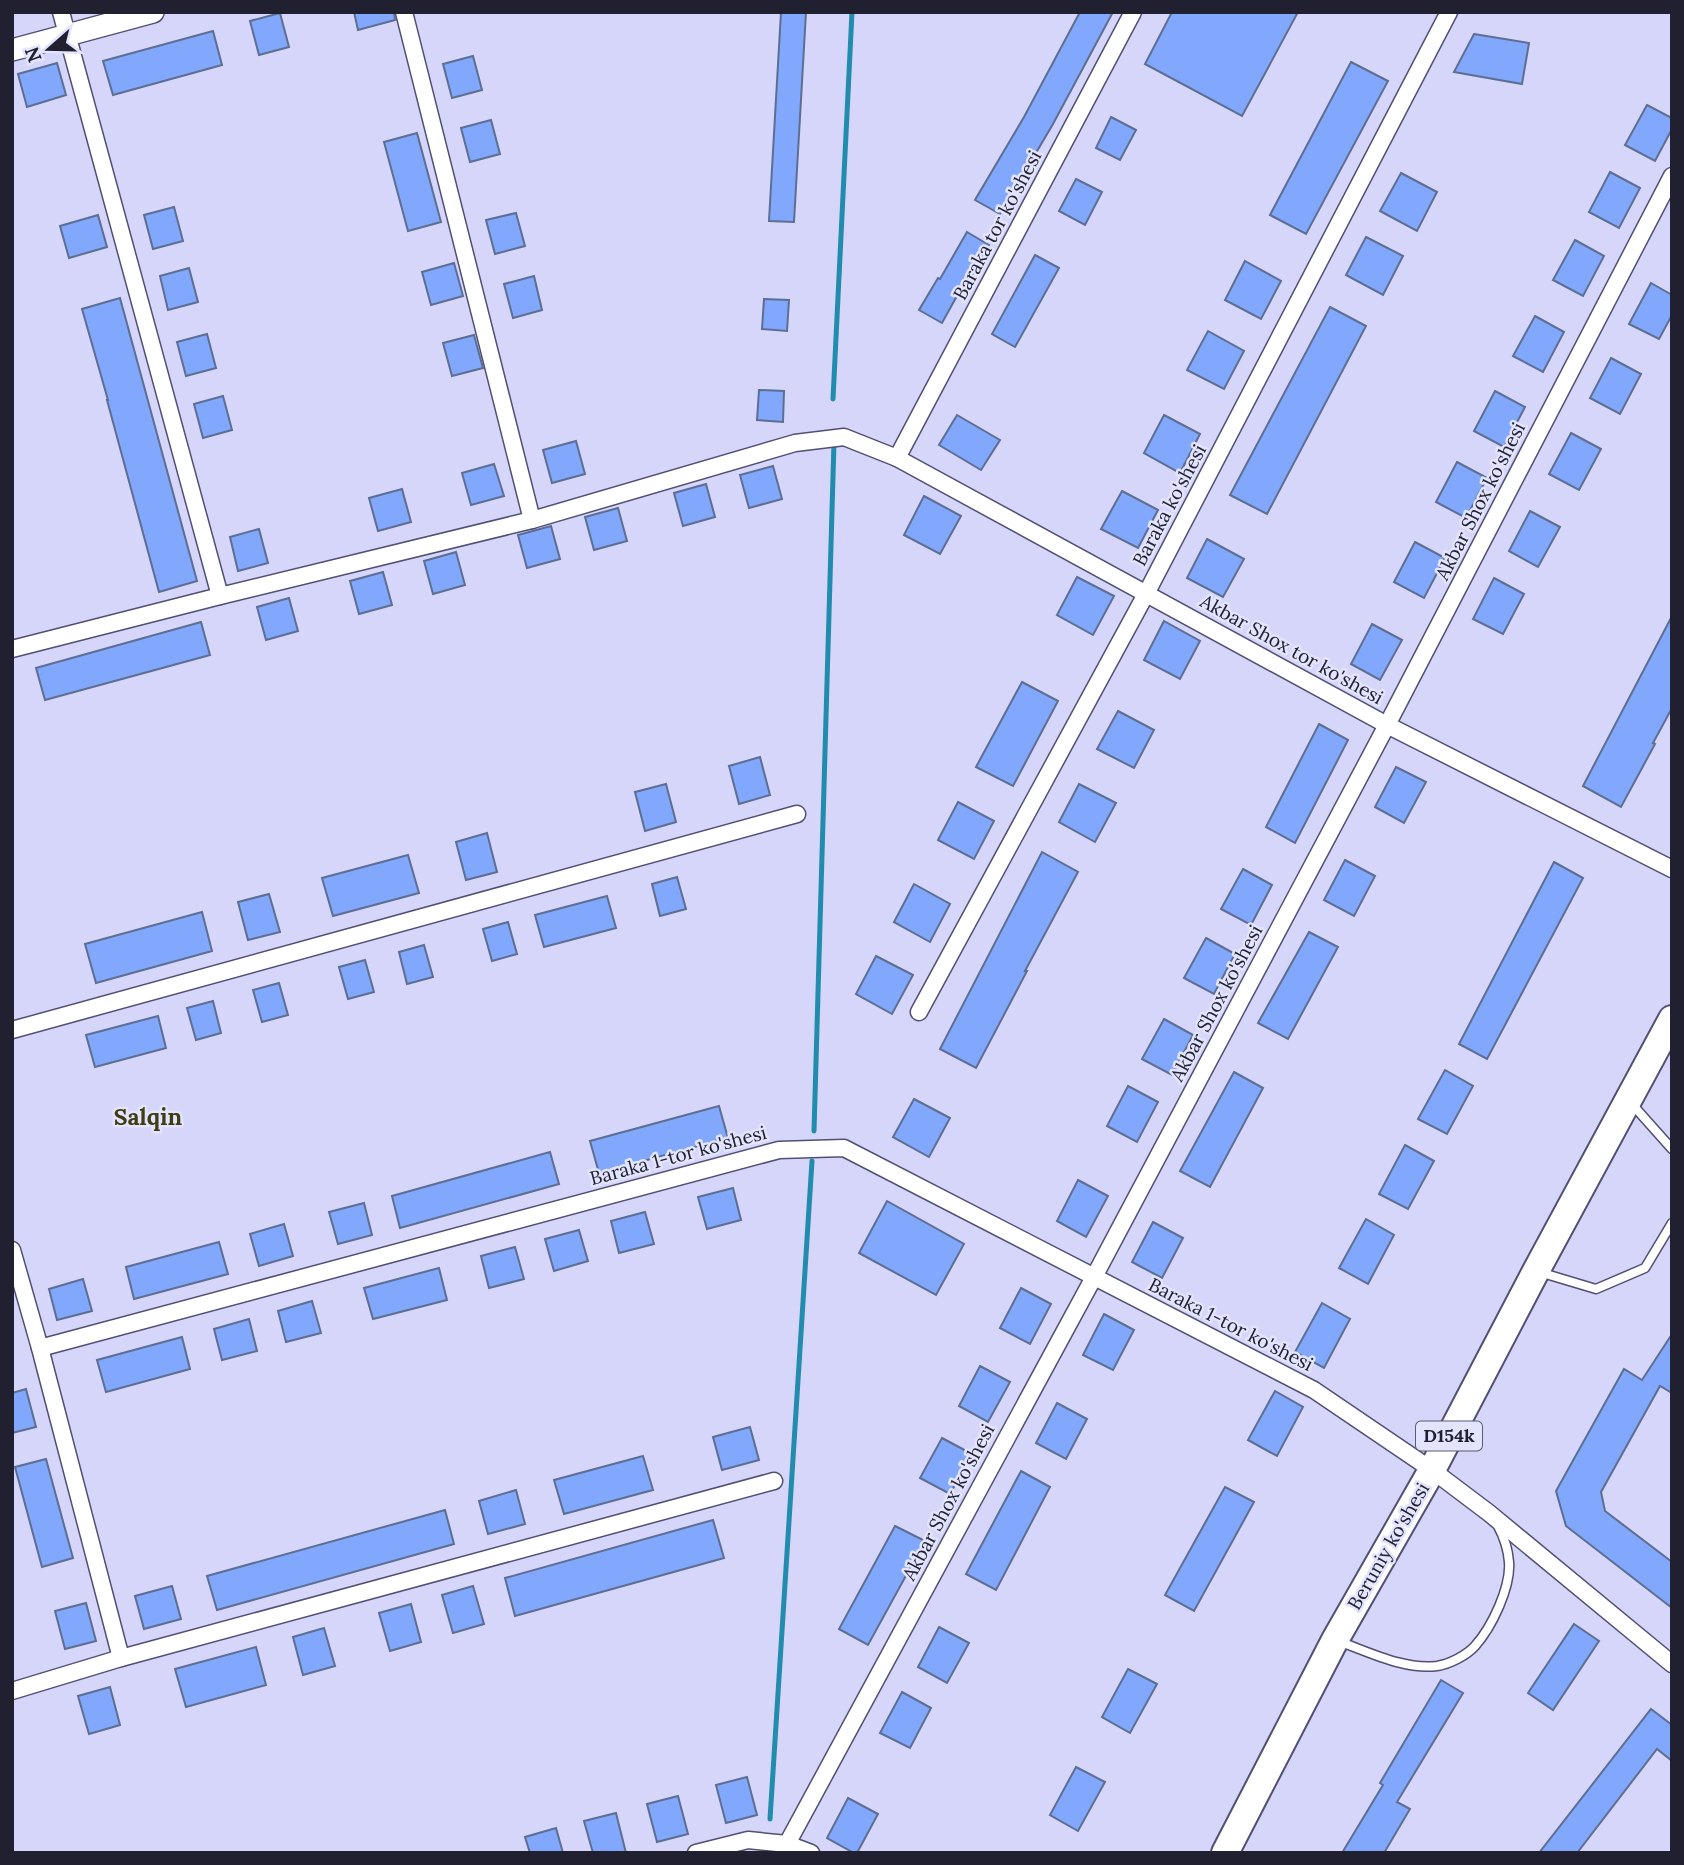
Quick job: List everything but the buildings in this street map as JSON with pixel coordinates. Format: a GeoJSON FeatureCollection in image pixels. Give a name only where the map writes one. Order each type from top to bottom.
{"type":"FeatureCollection","features":[{"type":"Feature","properties":{"kind":"main road","name":"Beruniy ko'shesi"},"geometry":{"type":"LineString","coordinates":[[1225,1853],[1335,1640],[1432,1469],[1672,1019]]}},
{"type":"Feature","properties":{"kind":"street"},"geometry":{"type":"LineString","coordinates":[[61,12],[220,596]]}},
{"type":"Feature","properties":{"kind":"street"},"geometry":{"type":"LineString","coordinates":[[12,50],[153,12]]}},
{"type":"Feature","properties":{"kind":"street"},"geometry":{"type":"LineString","coordinates":[[404,12],[532,520]]}},
{"type":"Feature","properties":{"kind":"street","name":"Baraka tor ko'shesi"},"geometry":{"type":"LineString","coordinates":[[897,458],[1133,12]]}},
{"type":"Feature","properties":{"kind":"street","name":"Baraka ko'shesi"},"geometry":{"type":"LineString","coordinates":[[919,1012],[1146,594],[1449,12]]}},
{"type":"Feature","properties":{"kind":"street","name":"Akbar Shox ko'shesi"},"geometry":{"type":"LineString","coordinates":[[787,1844],[1094,1277],[1387,725],[1672,176]]}},
{"type":"Feature","properties":{"kind":"street","name":"Akbar Shox tor ko'shesi"},"geometry":{"type":"LineString","coordinates":[[12,649],[532,520],[795,443],[844,437],[897,458],[1387,725],[1672,869]]}},
{"type":"Feature","properties":{"kind":"street"},"geometry":{"type":"LineString","coordinates":[[12,1030],[797,814]]}},
{"type":"Feature","properties":{"kind":"street","name":"Baraka 1-tor ko'shesi"},"geometry":{"type":"LineString","coordinates":[[40,1348],[779,1150],[844,1148],[1314,1390],[1432,1469],[1672,1664]]}},
{"type":"Feature","properties":{"kind":"street"},"geometry":{"type":"LineString","coordinates":[[12,1250],[121,1658]]}},
{"type":"Feature","properties":{"kind":"street"},"geometry":{"type":"LineString","coordinates":[[12,1691],[121,1658],[774,1481]]}},
{"type":"Feature","properties":{"kind":"street"},"geometry":{"type":"LineString","coordinates":[[696,1853],[748,1840],[787,1844],[811,1853]]}},
{"type":"Feature","properties":{"kind":"lane"},"geometry":{"type":"LineString","coordinates":[[1629,1101],[1672,1149]]}},
{"type":"Feature","properties":{"kind":"lane"},"geometry":{"type":"LineString","coordinates":[[1536,1271],[1596,1289],[1644,1268],[1672,1223]]}},
{"type":"Feature","properties":{"kind":"lane"},"geometry":{"type":"LineString","coordinates":[[1335,1640],[1395,1661],[1424,1666],[1440,1666],[1452,1662],[1474,1647],[1506,1592],[1510,1563],[1504,1535],[1489,1513]]}},
{"type":"Feature","properties":{"kind":"waterway"},"geometry":{"type":"LineString","coordinates":[[833,399],[852,12]]}},
{"type":"Feature","properties":{"kind":"waterway"},"geometry":{"type":"LineString","coordinates":[[814,1131],[834,442]]}},
{"type":"Feature","properties":{"kind":"waterway"},"geometry":{"type":"LineString","coordinates":[[770,1819],[812,1161]]}},
{"type":"Feature","properties":{"kind":"district","name":"Salqin"},"geometry":{"type":"Point","coordinates":[148,1117]}}]}
